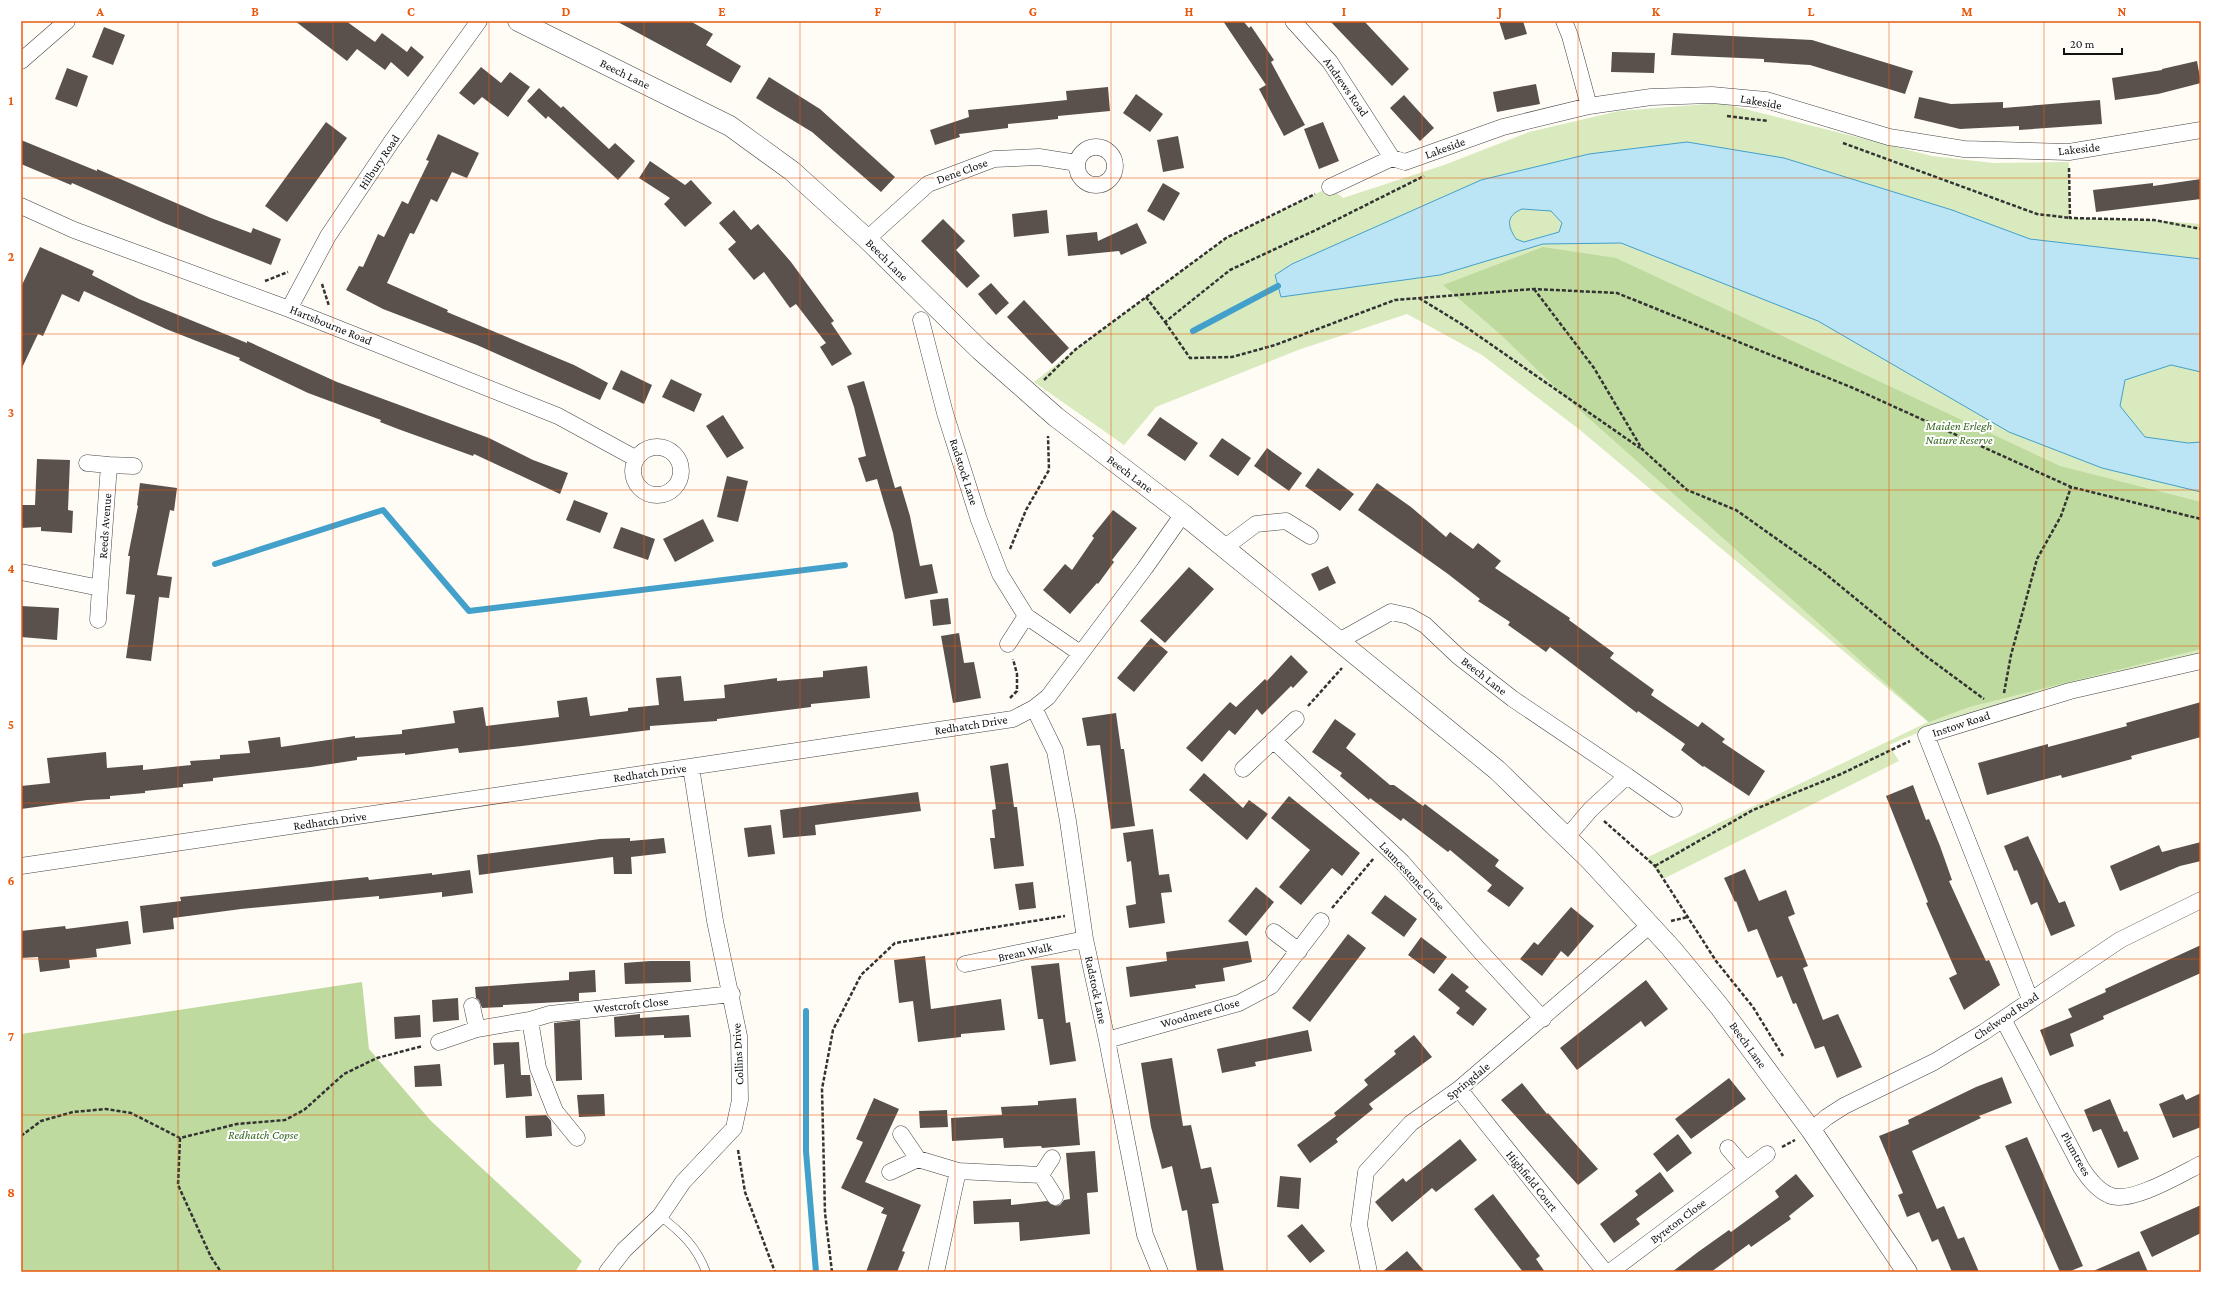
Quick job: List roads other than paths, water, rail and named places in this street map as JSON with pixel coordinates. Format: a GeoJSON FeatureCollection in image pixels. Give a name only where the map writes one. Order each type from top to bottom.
{"type":"FeatureCollection","features":[{"type":"Feature","properties":{"kind":"street","name":"Hilbury Road"},"geometry":{"type":"LineString","coordinates":[[289,308],[328,236],[392,141],[479,21]]}},
{"type":"Feature","properties":{"kind":"street","name":"Beech Lane"},"geometry":{"type":"LineString","coordinates":[[518,21],[730,126],[792,171],[867,239],[980,350],[1056,417],[1183,514],[1497,770],[1567,837],[1649,926],[1719,1006],[1811,1130],[1907,1272]]}},
{"type":"Feature","properties":{"kind":"street","name":"Andrews Road"},"geometry":{"type":"LineString","coordinates":[[1293,21],[1330,62],[1392,158]]}},
{"type":"Feature","properties":{"kind":"street"},"geometry":{"type":"LineString","coordinates":[[1564,21],[1570,36],[1589,106]]}},
{"type":"Feature","properties":{"kind":"street"},"geometry":{"type":"LineString","coordinates":[[21,61],[62,23]]}},
{"type":"Feature","properties":{"kind":"street","name":"Lakeside"},"geometry":{"type":"LineString","coordinates":[[1392,158],[1405,162],[1503,127],[1589,106],[1651,98],[1712,95],[1766,100],[1888,136],[1964,149],[2069,152],[2201,130]]}},
{"type":"Feature","properties":{"kind":"street","name":"Dene Close"},"geometry":{"type":"LineString","coordinates":[[867,239],[928,184],[957,173],[994,160],[1039,157],[1077,163]]}},
{"type":"Feature","properties":{"kind":"street"},"geometry":{"type":"LineString","coordinates":[[1330,187],[1392,158]]}},
{"type":"Feature","properties":{"kind":"street","name":"Hartsbourne Road"},"geometry":{"type":"LineString","coordinates":[[21,206],[74,230],[289,308],[558,416],[635,458]]}},
{"type":"Feature","properties":{"kind":"street","name":"Radstock Lane"},"geometry":{"type":"LineString","coordinates":[[921,320],[945,413],[979,520],[1000,574],[1026,616],[1080,653]]}},
{"type":"Feature","properties":{"kind":"street"},"geometry":{"type":"LineString","coordinates":[[88,463],[134,466]]}},
{"type":"Feature","properties":{"kind":"street","name":"Reeds Avenue"},"geometry":{"type":"LineString","coordinates":[[98,620],[109,465]]}},
{"type":"Feature","properties":{"kind":"street","name":"Redhatch Drive"},"geometry":{"type":"LineString","coordinates":[[21,866],[1013,719],[1034,708],[1048,697],[1145,568],[1183,514]]}},
{"type":"Feature","properties":{"kind":"street"},"geometry":{"type":"LineString","coordinates":[[1224,548],[1256,524],[1286,521],[1310,536]]}},
{"type":"Feature","properties":{"kind":"street"},"geometry":{"type":"LineString","coordinates":[[21,572],[100,588]]}},
{"type":"Feature","properties":{"kind":"street","name":"Beech Lane"},"geometry":{"type":"LineString","coordinates":[[1338,641],[1391,612],[1408,616],[1425,625],[1459,657],[1513,699],[1674,809]]}},
{"type":"Feature","properties":{"kind":"street"},"geometry":{"type":"LineString","coordinates":[[1008,644],[1026,616]]}},
{"type":"Feature","properties":{"kind":"street","name":"Instow Road"},"geometry":{"type":"LineString","coordinates":[[2030,999],[1926,735],[2001,711],[2070,692],[2201,660]]}},
{"type":"Feature","properties":{"kind":"street","name":"Radstock Lane"},"geometry":{"type":"LineString","coordinates":[[1034,708],[1055,750],[1068,822],[1080,913],[1085,939],[1107,1040],[1145,1236],[1160,1272]]}},
{"type":"Feature","properties":{"kind":"street"},"geometry":{"type":"LineString","coordinates":[[1243,769],[1296,719]]}},
{"type":"Feature","properties":{"kind":"street","name":"Launcestone Close"},"geometry":{"type":"LineString","coordinates":[[1273,740],[1402,862],[1480,951],[1543,1019]]}},
{"type":"Feature","properties":{"kind":"street","name":"Collins Drive"},"geometry":{"type":"LineString","coordinates":[[660,1216],[683,1182],[734,1128],[740,1100],[739,1036],[732,994],[715,921],[691,767]]}},
{"type":"Feature","properties":{"kind":"street"},"geometry":{"type":"LineString","coordinates":[[1567,837],[1591,809],[1627,776]]}},
{"type":"Feature","properties":{"kind":"street","name":"Chelwood Road"},"geometry":{"type":"LineString","coordinates":[[1811,1130],[1844,1106],[1934,1062],[2003,1019],[2030,999],[2120,940],[2201,900]]}},
{"type":"Feature","properties":{"kind":"street","name":"Woodmere Close"},"geometry":{"type":"LineString","coordinates":[[1107,1040],[1239,1003],[1271,986],[1322,921]]}},
{"type":"Feature","properties":{"kind":"street","name":"Springdale"},"geometry":{"type":"LineString","coordinates":[[1369,1272],[1358,1225],[1366,1172],[1411,1123],[1459,1089],[1543,1019],[1649,926]]}},
{"type":"Feature","properties":{"kind":"street"},"geometry":{"type":"LineString","coordinates":[[1274,932],[1299,951]]}},
{"type":"Feature","properties":{"kind":"street","name":"Brean Walk"},"geometry":{"type":"LineString","coordinates":[[965,964],[1085,939]]}},
{"type":"Feature","properties":{"kind":"street","name":"Westcroft Close"},"geometry":{"type":"LineString","coordinates":[[438,1042],[477,1029],[530,1020],[550,1014],[732,994]]}},
{"type":"Feature","properties":{"kind":"street"},"geometry":{"type":"LineString","coordinates":[[472,1006],[477,1029]]}},
{"type":"Feature","properties":{"kind":"street","name":"Plumtrees"},"geometry":{"type":"LineString","coordinates":[[2003,1019],[2081,1167],[2091,1182],[2110,1196],[2133,1196],[2201,1164]]}},
{"type":"Feature","properties":{"kind":"street"},"geometry":{"type":"LineString","coordinates":[[530,1020],[538,1068],[555,1111],[576,1138]]}},
{"type":"Feature","properties":{"kind":"street","name":"Highfield Court"},"geometry":{"type":"LineString","coordinates":[[1459,1089],[1605,1272]]}},
{"type":"Feature","properties":{"kind":"street"},"geometry":{"type":"LineString","coordinates":[[901,1134],[918,1159],[958,1171],[1041,1175]]}},
{"type":"Feature","properties":{"kind":"street"},"geometry":{"type":"LineString","coordinates":[[1728,1148],[1746,1169]]}},
{"type":"Feature","properties":{"kind":"street","name":"Byreton Close"},"geometry":{"type":"LineString","coordinates":[[1610,1272],[1767,1154]]}},
{"type":"Feature","properties":{"kind":"street"},"geometry":{"type":"LineString","coordinates":[[1041,1175],[1052,1158]]}},
{"type":"Feature","properties":{"kind":"street"},"geometry":{"type":"LineString","coordinates":[[890,1172],[918,1159]]}},
{"type":"Feature","properties":{"kind":"street"},"geometry":{"type":"LineString","coordinates":[[936,1272],[958,1171]]}},
{"type":"Feature","properties":{"kind":"street"},"geometry":{"type":"LineString","coordinates":[[1041,1175],[1055,1197]]}},
{"type":"Feature","properties":{"kind":"street"},"geometry":{"type":"LineString","coordinates":[[607,1272],[624,1250],[660,1216]]}},
{"type":"Feature","properties":{"kind":"lane"},"geometry":{"type":"LineString","coordinates":[[660,1216],[687,1239],[699,1254],[706,1272]]}},
{"type":"Feature","properties":{"kind":"water"},"geometry":{"type":"Polygon","coordinates":[[[1687,142],[1784,158],[1952,210],[2030,239],[2201,259],[2201,372],[2171,365],[2125,380],[2120,406],[2145,437],[2188,443],[2201,442],[2201,492],[2102,468],[2009,432],[1818,321],[1621,243],[1543,244],[1440,275],[1281,297],[1275,275],[1292,264],[1481,180],[1589,154],[1687,142]],[[1522,209],[1513,215],[1510,225],[1516,239],[1524,242],[1559,232],[1562,223],[1551,211],[1522,209]]]}},
{"type":"Feature","properties":{"kind":"waterway"},"geometry":{"type":"LineString","coordinates":[[1193,331],[1278,286]]}},
{"type":"Feature","properties":{"kind":"waterway"},"geometry":{"type":"LineString","coordinates":[[215,564],[383,510],[469,611],[845,565]]}},
{"type":"Feature","properties":{"kind":"waterway"},"geometry":{"type":"LineString","coordinates":[[806,1011],[806,1151],[816,1272]]}},
{"type":"Feature","properties":{"kind":"park label","name":"Maiden Erlegh Nature Reserve"},"geometry":{"type":"Point","coordinates":[1959,433]}},
{"type":"Feature","properties":{"kind":"park label","name":"Redhatch Copse"},"geometry":{"type":"Point","coordinates":[263,1135]}}]}
